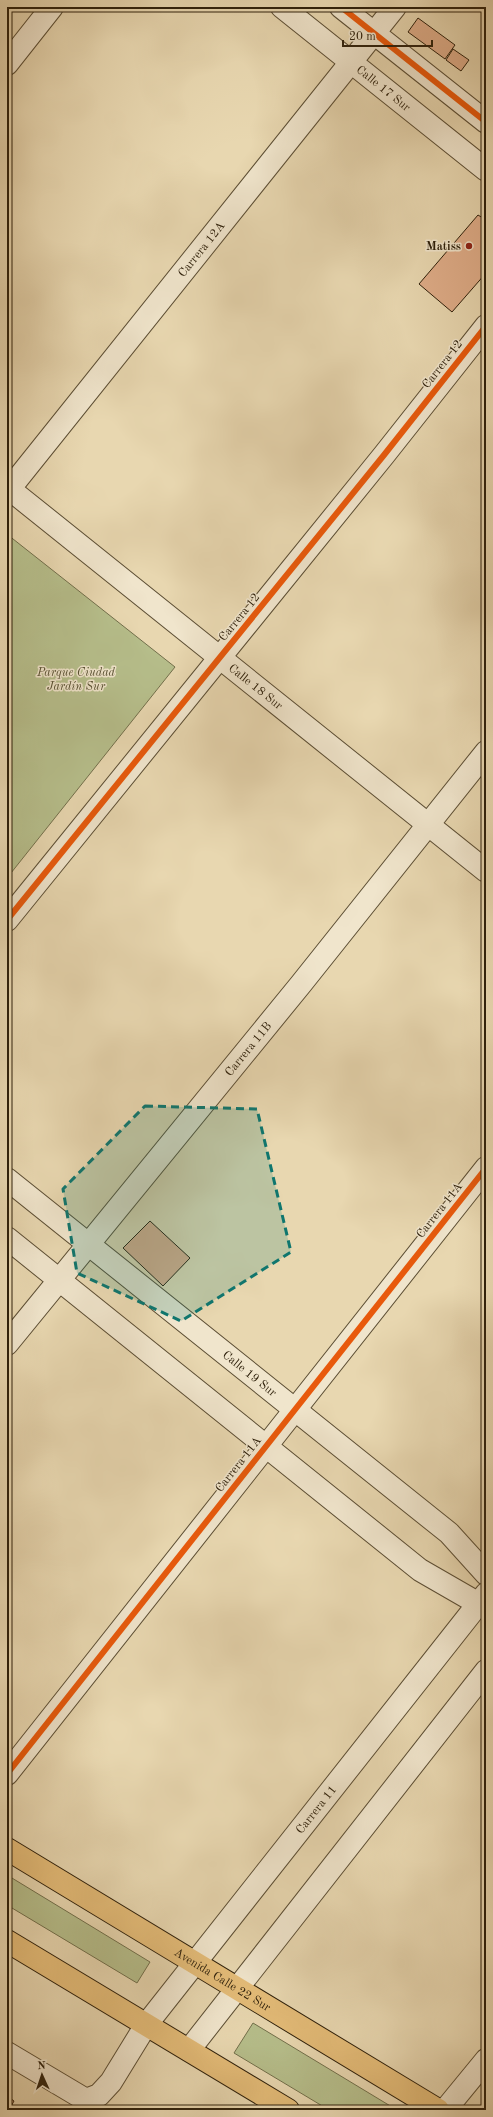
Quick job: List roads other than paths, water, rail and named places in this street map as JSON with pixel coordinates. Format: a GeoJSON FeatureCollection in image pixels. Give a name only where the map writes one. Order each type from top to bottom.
{"type":"FeatureCollection","features":[{"type":"Feature","properties":{"kind":"main road","name":"Avenida Calle 22 Sur"},"geometry":{"type":"LineString","coordinates":[[7,1849],[438,2110]]}},
{"type":"Feature","properties":{"kind":"main road"},"geometry":{"type":"LineString","coordinates":[[7,1941],[288,2110]]}},
{"type":"Feature","properties":{"kind":"street"},"geometry":{"type":"LineString","coordinates":[[7,64],[52,7]]}},
{"type":"Feature","properties":{"kind":"street","name":"Calle 17 Sur"},"geometry":{"type":"LineString","coordinates":[[282,7],[486,170]]}},
{"type":"Feature","properties":{"kind":"street"},"geometry":{"type":"LineString","coordinates":[[341,7],[486,122]]}},
{"type":"Feature","properties":{"kind":"street","name":"Carrera 12A"},"geometry":{"type":"LineString","coordinates":[[8,489],[375,34],[395,7]]}},
{"type":"Feature","properties":{"kind":"street","name":"Carrera 12"},"geometry":{"type":"LineString","coordinates":[[7,920],[220,658],[486,326]]}},
{"type":"Feature","properties":{"kind":"street","name":"Calle 18 Sur"},"geometry":{"type":"LineString","coordinates":[[8,489],[486,871]]}},
{"type":"Feature","properties":{"kind":"street","name":"Carrera 11B"},"geometry":{"type":"LineString","coordinates":[[7,1344],[486,752]]}},
{"type":"Feature","properties":{"kind":"street","name":"Carrera 11A"},"geometry":{"type":"LineString","coordinates":[[7,1774],[486,1168]]}},
{"type":"Feature","properties":{"kind":"street","name":"Calle 19 Sur"},"geometry":{"type":"LineString","coordinates":[[7,1179],[449,1533],[486,1574]]}},
{"type":"Feature","properties":{"kind":"street"},"geometry":{"type":"LineString","coordinates":[[7,1238],[420,1570],[484,1602]]}},
{"type":"Feature","properties":{"kind":"street","name":"Carrera 11"},"geometry":{"type":"LineString","coordinates":[[7,2053],[86,2100],[99,2095],[111,2082],[146,2025],[484,1602]]}},
{"type":"Feature","properties":{"kind":"street"},"geometry":{"type":"LineString","coordinates":[[189,2050],[486,1671]]}},
{"type":"Feature","properties":{"kind":"street"},"geometry":{"type":"LineString","coordinates":[[445,2110],[486,2060]]}},
{"type":"Feature","properties":{"kind":"place","name":"Matiss"},"geometry":{"type":"Point","coordinates":[469,246]}},
{"type":"Feature","properties":{"kind":"park label","name":"Parque Ciudad Jardín Sur"},"geometry":{"type":"Point","coordinates":[76,679]}}]}
